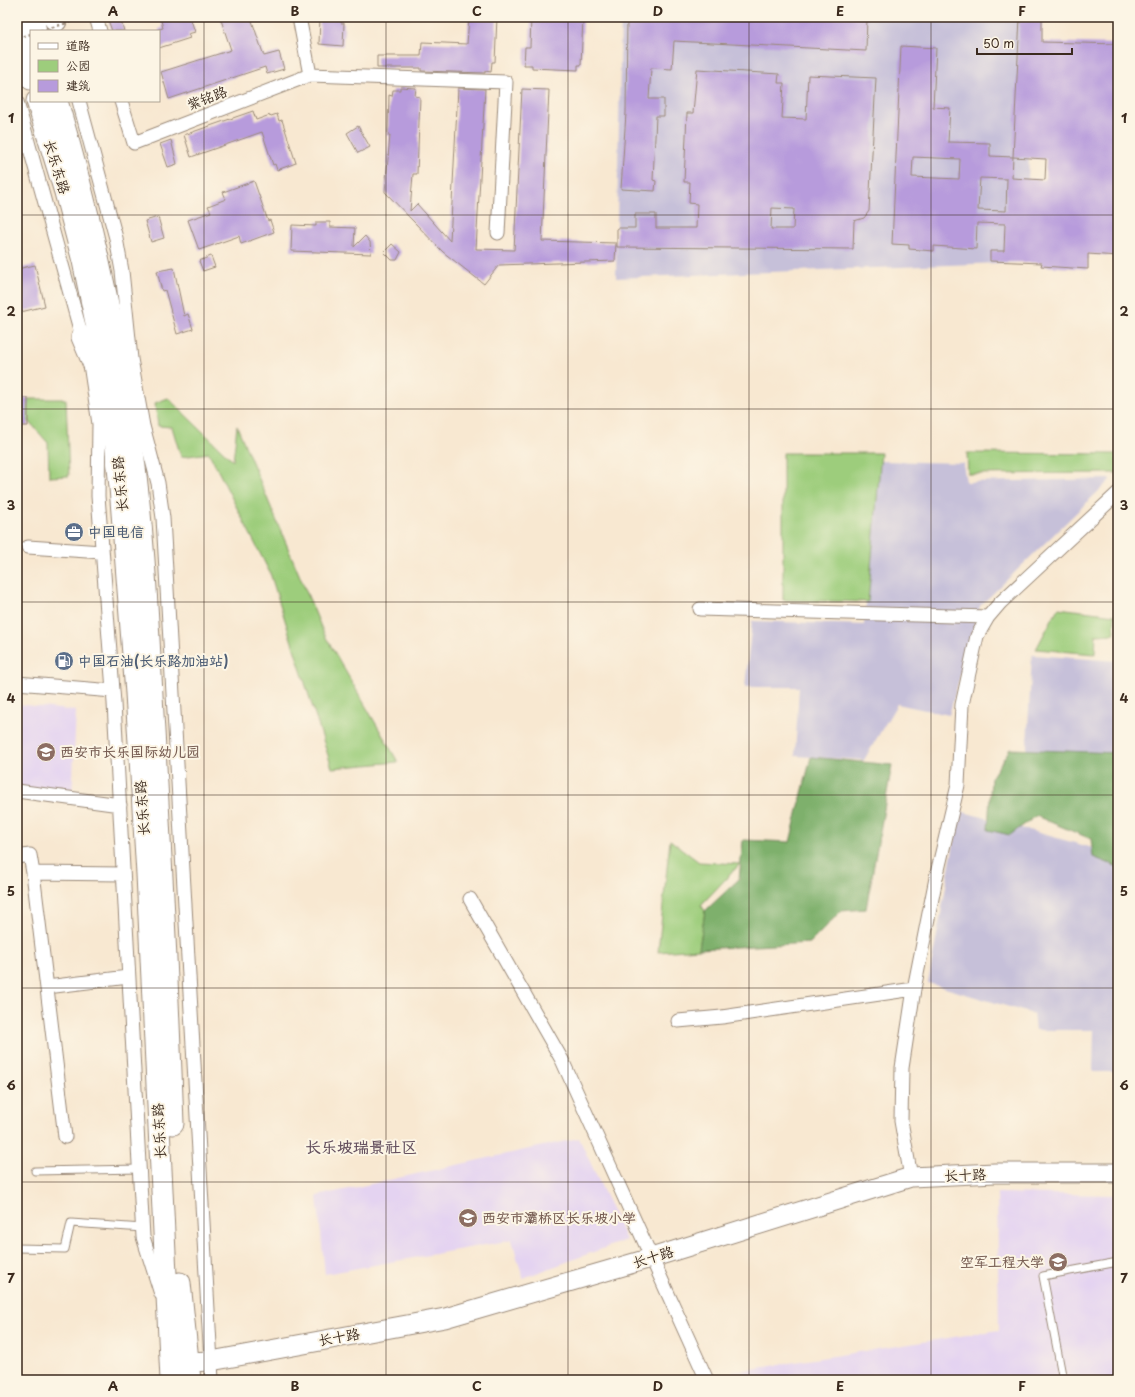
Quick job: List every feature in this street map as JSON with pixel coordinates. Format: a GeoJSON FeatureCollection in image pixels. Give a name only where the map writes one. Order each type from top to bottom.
{"type":"FeatureCollection","features":[{"type":"Feature","properties":{"kind":"main road"},"geometry":{"type":"LineString","coordinates":[[32,17],[36,30]]}},
{"type":"Feature","properties":{"kind":"main road"},"geometry":{"type":"LineString","coordinates":[[17,29],[30,75]]}},
{"type":"Feature","properties":{"kind":"main road","name":"长乐东路"},"geometry":{"type":"LineString","coordinates":[[37,102],[65,192],[82,261],[111,405],[120,488],[136,693],[147,874],[171,1380]]}},
{"type":"Feature","properties":{"kind":"main road","name":"长乐东路"},"geometry":{"type":"LineString","coordinates":[[57,102],[77,172],[111,319],[130,430],[137,482],[146,583],[167,972],[177,1242],[189,1371]]}},
{"type":"Feature","properties":{"kind":"main road"},"geometry":{"type":"LineString","coordinates":[[82,337],[111,405]]}},
{"type":"Feature","properties":{"kind":"street"},"geometry":{"type":"LineString","coordinates":[[96,17],[100,30]]}},
{"type":"Feature","properties":{"kind":"street"},"geometry":{"type":"LineString","coordinates":[[299,17],[310,75],[506,82],[498,233]]}},
{"type":"Feature","properties":{"kind":"street","name":"紫铭路"},"geometry":{"type":"LineString","coordinates":[[121,102],[134,143],[310,75]]}},
{"type":"Feature","properties":{"kind":"street"},"geometry":{"type":"LineString","coordinates":[[79,102],[116,238],[122,271],[131,359],[143,426],[158,483],[163,518],[212,1380]]}},
{"type":"Feature","properties":{"kind":"street"},"geometry":{"type":"LineString","coordinates":[[18,108],[91,367],[99,424],[98,496],[120,805],[143,1237],[168,1318]]}},
{"type":"Feature","properties":{"kind":"street"},"geometry":{"type":"LineString","coordinates":[[911,1177],[901,1113],[902,1068],[914,988],[936,878],[958,786],[962,705],[977,636],[988,617],[1000,603],[1118,493]]}},
{"type":"Feature","properties":{"kind":"street"},"geometry":{"type":"LineString","coordinates":[[28,547],[102,552]]}},
{"type":"Feature","properties":{"kind":"street"},"geometry":{"type":"LineString","coordinates":[[700,609],[988,617]]}},
{"type":"Feature","properties":{"kind":"street"},"geometry":{"type":"LineString","coordinates":[[17,683],[113,691]]}},
{"type":"Feature","properties":{"kind":"street"},"geometry":{"type":"LineString","coordinates":[[17,791],[120,805]]}},
{"type":"Feature","properties":{"kind":"street"},"geometry":{"type":"LineString","coordinates":[[17,857],[30,856],[33,873],[65,1137]]}},
{"type":"Feature","properties":{"kind":"street"},"geometry":{"type":"LineString","coordinates":[[33,873],[123,874]]}},
{"type":"Feature","properties":{"kind":"street"},"geometry":{"type":"LineString","coordinates":[[470,899],[562,1060],[707,1380]]}},
{"type":"Feature","properties":{"kind":"street"},"geometry":{"type":"LineString","coordinates":[[47,987],[128,977]]}},
{"type":"Feature","properties":{"kind":"street"},"geometry":{"type":"LineString","coordinates":[[678,1021],[722,1018],[914,988]]}},
{"type":"Feature","properties":{"kind":"street","name":"长十路"},"geometry":{"type":"LineString","coordinates":[[189,1371],[210,1361],[445,1318],[651,1258],[911,1177],[995,1173],[1118,1173]]}},
{"type":"Feature","properties":{"kind":"lane"},"geometry":{"type":"LineString","coordinates":[[35,1171],[140,1169]]}},
{"type":"Feature","properties":{"kind":"lane"},"geometry":{"type":"LineString","coordinates":[[17,1248],[65,1249],[71,1223],[143,1228]]}},
{"type":"Feature","properties":{"kind":"lane"},"geometry":{"type":"LineString","coordinates":[[1063,1380],[1042,1276],[1118,1262]]}},
{"type":"Feature","properties":{"kind":"path"},"geometry":{"type":"LineString","coordinates":[[17,38],[30,34]]}},
{"type":"Feature","properties":{"kind":"shaded area"},"geometry":{"type":"Polygon","coordinates":[[[621,17],[1008,17],[1034,19],[1025,262],[616,278],[621,17]]]}},
{"type":"Feature","properties":{"kind":"shaded area"},"geometry":{"type":"Polygon","coordinates":[[[880,461],[963,463],[966,482],[1111,479],[980,606],[949,715],[897,704],[864,760],[795,756],[799,687],[745,687],[752,621],[864,625],[880,461]]]}},
{"type":"Feature","properties":{"kind":"shaded area"},"geometry":{"type":"Polygon","coordinates":[[[1032,655],[1118,661],[1118,761],[1026,763],[1032,655]]]}},
{"type":"Feature","properties":{"kind":"shaded area","name":"西安市长乐国际幼儿园"},"geometry":{"type":"Polygon","coordinates":[[[17,704],[76,711],[72,799],[17,794],[17,704]]]}},
{"type":"Feature","properties":{"kind":"shaded area"},"geometry":{"type":"Polygon","coordinates":[[[960,811],[1118,855],[1118,1072],[1093,1072],[1094,1030],[1035,1030],[1033,1014],[928,983],[960,811]]]}},
{"type":"Feature","properties":{"kind":"shaded area","name":"西安市灞桥区长乐坡小学"},"geometry":{"type":"Polygon","coordinates":[[[579,1138],[626,1240],[523,1278],[512,1240],[325,1274],[317,1196],[579,1138]]]}},
{"type":"Feature","properties":{"kind":"shaded area","name":"空军工程大学"},"geometry":{"type":"Polygon","coordinates":[[[997,1193],[1118,1195],[1118,1380],[735,1380],[732,1372],[999,1330],[997,1193]]]}},
{"type":"Feature","properties":{"kind":"green space"},"geometry":{"type":"Polygon","coordinates":[[[168,398],[233,461],[237,426],[324,634],[398,762],[332,768],[270,573],[209,453],[181,457],[172,427],[158,426],[155,403],[168,398]]]}},
{"type":"Feature","properties":{"kind":"green space"},"geometry":{"type":"Polygon","coordinates":[[[28,399],[66,399],[69,476],[49,477],[48,443],[27,419],[28,399]]]}},
{"type":"Feature","properties":{"kind":"green space"},"geometry":{"type":"Polygon","coordinates":[[[783,453],[881,453],[868,602],[783,600],[783,453]]]}},
{"type":"Feature","properties":{"kind":"green space"},"geometry":{"type":"Polygon","coordinates":[[[967,453],[1118,454],[1118,473],[968,474],[967,453]]]}},
{"type":"Feature","properties":{"kind":"green space"},"geometry":{"type":"Polygon","coordinates":[[[1058,608],[1115,615],[1114,634],[1096,635],[1095,654],[1036,649],[1058,608]]]}},
{"type":"Feature","properties":{"kind":"green space"},"geometry":{"type":"Polygon","coordinates":[[[1010,749],[1118,753],[1118,867],[1093,857],[1091,839],[1036,816],[1010,835],[988,830],[991,778],[1010,749]]]}},
{"type":"Feature","properties":{"kind":"green space"},"geometry":{"type":"Polygon","coordinates":[[[811,757],[892,765],[866,909],[841,911],[810,943],[699,949],[705,911],[739,879],[743,840],[790,842],[811,757]]]}},
{"type":"Feature","properties":{"kind":"green space"},"geometry":{"type":"Polygon","coordinates":[[[670,840],[699,862],[740,864],[701,905],[705,911],[699,949],[658,952],[670,840]]]}},
{"type":"Feature","properties":{"kind":"building"},"geometry":{"type":"Polygon","coordinates":[[[107,17],[120,17],[124,30],[112,30],[107,17]]]}},
{"type":"Feature","properties":{"kind":"building"},"geometry":{"type":"Polygon","coordinates":[[[160,17],[190,17],[195,32],[188,34],[190,38],[160,48],[159,29],[163,28],[160,17]]]}},
{"type":"Feature","properties":{"kind":"building"},"geometry":{"type":"Polygon","coordinates":[[[220,17],[243,17],[244,20],[251,18],[264,56],[279,52],[284,69],[267,74],[265,67],[169,99],[161,72],[231,50],[220,17]]]}},
{"type":"Feature","properties":{"kind":"building"},"geometry":{"type":"Polygon","coordinates":[[[320,17],[342,17],[341,23],[344,23],[343,46],[319,44],[320,17]]]}},
{"type":"Feature","properties":{"kind":"building"},"geometry":{"type":"Polygon","coordinates":[[[469,17],[497,17],[495,62],[492,62],[491,72],[421,71],[421,68],[377,68],[377,56],[421,56],[422,42],[467,44],[469,17]]]}},
{"type":"Feature","properties":{"kind":"building"},"geometry":{"type":"Polygon","coordinates":[[[531,17],[583,17],[581,65],[578,65],[578,70],[532,68],[532,65],[524,65],[525,47],[530,47],[531,17]]]}},
{"type":"Feature","properties":{"kind":"building"},"geometry":{"type":"Polygon","coordinates":[[[627,17],[867,17],[866,51],[674,41],[672,69],[651,68],[649,99],[664,99],[664,116],[656,116],[653,180],[656,181],[655,191],[621,189],[626,113],[627,17]]]}},
{"type":"Feature","properties":{"kind":"building"},"geometry":{"type":"Polygon","coordinates":[[[1020,17],[1042,18],[1042,42],[1118,44],[1118,256],[1088,254],[1088,269],[1041,266],[1042,263],[990,261],[990,251],[1004,251],[1005,224],[977,223],[976,249],[934,246],[934,251],[909,249],[909,245],[892,244],[901,46],[936,48],[933,107],[950,108],[948,142],[990,143],[990,156],[1013,157],[1020,17]],[[913,157],[912,177],[959,179],[960,159],[913,157]],[[1013,157],[1012,178],[1045,180],[1046,159],[1013,157]],[[980,178],[978,210],[1006,211],[1007,179],[980,178]]]}},
{"type":"Feature","properties":{"kind":"building"},"geometry":{"type":"Polygon","coordinates":[[[697,69],[779,74],[778,83],[784,83],[782,118],[806,119],[808,75],[876,78],[869,211],[864,218],[854,221],[853,249],[617,247],[617,228],[635,228],[635,214],[656,214],[656,228],[696,228],[697,204],[689,203],[690,182],[684,182],[687,113],[693,113],[697,69]],[[772,208],[771,229],[793,229],[794,209],[772,208]]]}},
{"type":"Feature","properties":{"kind":"building"},"geometry":{"type":"Polygon","coordinates":[[[400,87],[416,88],[415,96],[420,97],[417,174],[413,174],[410,211],[417,204],[450,241],[458,88],[485,89],[476,249],[514,250],[522,89],[549,90],[542,241],[616,243],[615,261],[499,265],[484,284],[443,252],[385,192],[390,135],[388,136],[389,95],[392,96],[393,90],[400,90],[400,87]]]}},
{"type":"Feature","properties":{"kind":"building"},"geometry":{"type":"Polygon","coordinates":[[[253,111],[256,120],[277,114],[279,121],[282,120],[296,163],[277,170],[275,164],[273,165],[262,132],[191,157],[184,135],[253,111]]]}},
{"type":"Feature","properties":{"kind":"building"},"geometry":{"type":"Polygon","coordinates":[[[358,126],[370,147],[358,153],[347,133],[358,126]]]}},
{"type":"Feature","properties":{"kind":"building"},"geometry":{"type":"Polygon","coordinates":[[[171,140],[177,164],[168,167],[160,144],[171,140]]]}},
{"type":"Feature","properties":{"kind":"building"},"geometry":{"type":"Polygon","coordinates":[[[254,181],[268,221],[270,220],[274,232],[241,244],[239,236],[199,250],[188,220],[211,212],[208,206],[226,199],[223,192],[254,181]]]}},
{"type":"Feature","properties":{"kind":"building"},"geometry":{"type":"Polygon","coordinates":[[[158,217],[164,238],[151,242],[145,221],[158,217]]]}},
{"type":"Feature","properties":{"kind":"building"},"geometry":{"type":"Polygon","coordinates":[[[316,222],[330,222],[330,227],[355,228],[354,247],[365,236],[370,242],[371,254],[291,251],[292,225],[316,226],[316,222]]]}},
{"type":"Feature","properties":{"kind":"building"},"geometry":{"type":"Polygon","coordinates":[[[392,244],[401,252],[397,260],[392,260],[384,252],[392,244]]]}},
{"type":"Feature","properties":{"kind":"building"},"geometry":{"type":"Polygon","coordinates":[[[211,256],[215,267],[203,271],[199,261],[211,256]]]}},
{"type":"Feature","properties":{"kind":"building"},"geometry":{"type":"Polygon","coordinates":[[[35,265],[45,306],[17,313],[17,269],[35,265]]]}},
{"type":"Feature","properties":{"kind":"building"},"geometry":{"type":"Polygon","coordinates":[[[174,268],[184,316],[188,314],[193,329],[177,334],[165,290],[162,291],[157,271],[174,268]]]}},
{"type":"Feature","properties":{"kind":"building"},"geometry":{"type":"Polygon","coordinates":[[[17,398],[28,398],[28,426],[17,426],[17,398]]]}},
{"type":"Feature","properties":{"kind":"place","name":"中国电信"},"geometry":{"type":"Point","coordinates":[74,532]}},
{"type":"Feature","properties":{"kind":"place","name":"中国石油(长乐路加油站)"},"geometry":{"type":"Point","coordinates":[64,661]}},
{"type":"Feature","properties":{"kind":"place","name":"西安市长乐国际幼儿园"},"geometry":{"type":"Point","coordinates":[46,752]}},
{"type":"Feature","properties":{"kind":"place","name":"西安市灞桥区长乐坡小学"},"geometry":{"type":"Point","coordinates":[468,1218]}},
{"type":"Feature","properties":{"kind":"place","name":"空军工程大学"},"geometry":{"type":"Point","coordinates":[1058,1262]}},
{"type":"Feature","properties":{"kind":"district","name":"长乐坡瑞景社区"},"geometry":{"type":"Point","coordinates":[361,1147]}}]}
